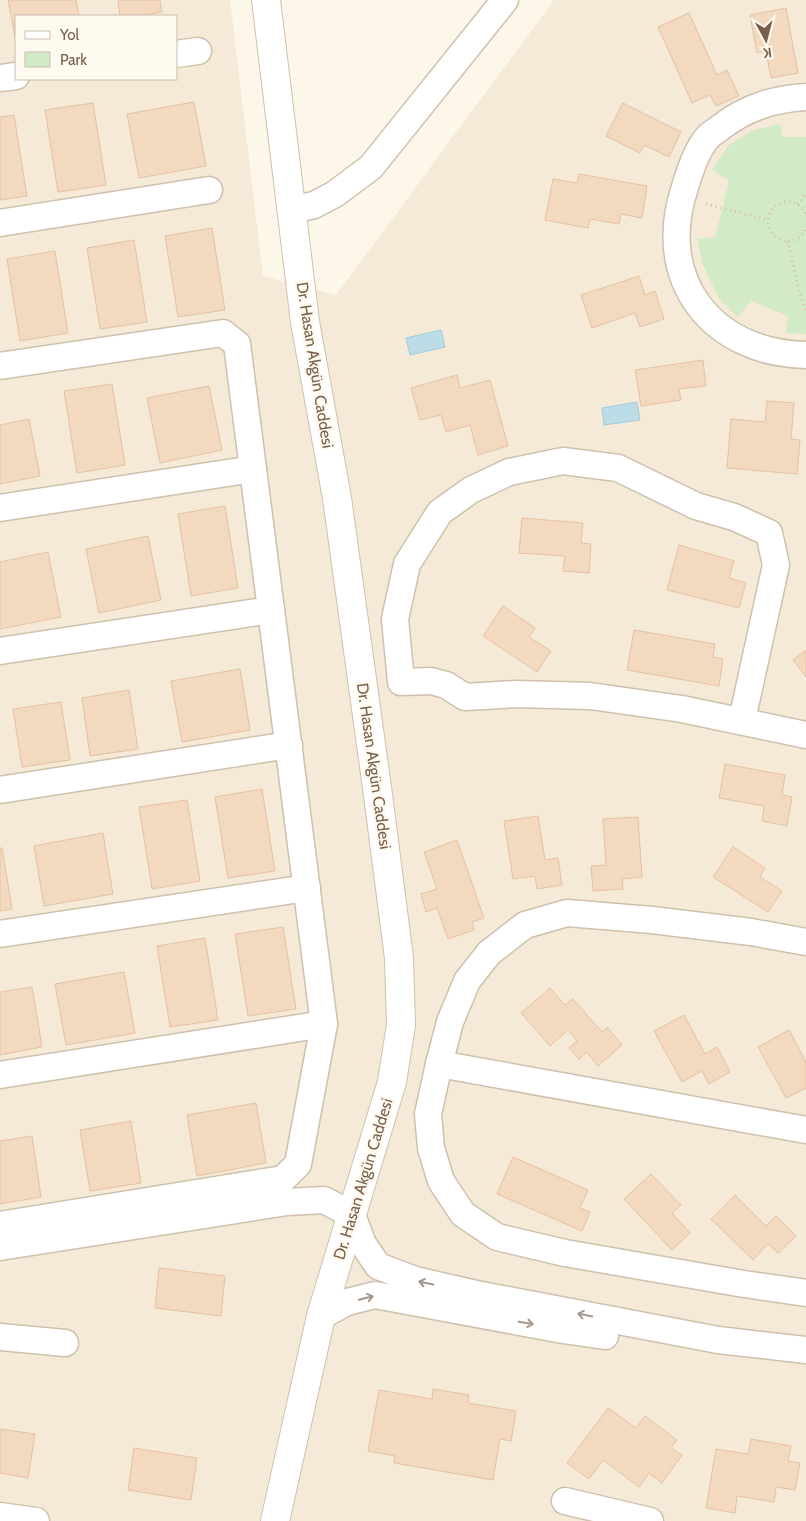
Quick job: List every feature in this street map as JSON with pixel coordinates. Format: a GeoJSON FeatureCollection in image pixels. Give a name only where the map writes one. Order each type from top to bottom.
{"type":"FeatureCollection","features":[{"type":"Feature","properties":{"kind":"street","name":"Dr. Hasan Akgün Caddesi"},"geometry":{"type":"LineString","coordinates":[[266,0],[305,322],[340,517],[399,958],[401,1024],[392,1082],[321,1316],[275,1521]]}},
{"type":"Feature","properties":{"kind":"street"},"geometry":{"type":"LineString","coordinates":[[292,210],[314,205],[335,194],[371,168],[505,0]]}},
{"type":"Feature","properties":{"kind":"street"},"geometry":{"type":"LineString","coordinates":[[0,78],[15,76]]}},
{"type":"Feature","properties":{"kind":"street"},"geometry":{"type":"LineString","coordinates":[[806,97],[785,98],[759,105],[736,116],[708,136],[692,164],[681,197],[677,226],[677,251],[683,277],[691,296],[707,315],[724,331],[752,346],[788,355],[806,355]]}},
{"type":"Feature","properties":{"kind":"street"},"geometry":{"type":"LineString","coordinates":[[0,223],[209,190]]}},
{"type":"Feature","properties":{"kind":"street"},"geometry":{"type":"LineString","coordinates":[[0,366],[223,333],[237,344],[324,1024],[298,1164],[283,1179],[0,1225]]}},
{"type":"Feature","properties":{"kind":"street"},"geometry":{"type":"LineString","coordinates":[[742,720],[776,565],[768,533],[734,517],[696,506],[618,468],[564,461],[509,472],[471,490],[440,512],[407,564],[395,619],[401,682],[431,681],[446,685],[464,697],[516,694],[590,696],[682,709],[742,720],[806,735]]}},
{"type":"Feature","properties":{"kind":"street"},"geometry":{"type":"LineString","coordinates":[[0,508],[253,469]]}},
{"type":"Feature","properties":{"kind":"street"},"geometry":{"type":"LineString","coordinates":[[0,651],[271,610]]}},
{"type":"Feature","properties":{"kind":"street"},"geometry":{"type":"LineString","coordinates":[[0,790],[289,745]]}},
{"type":"Feature","properties":{"kind":"street"},"geometry":{"type":"LineString","coordinates":[[0,934],[307,888]]}},
{"type":"Feature","properties":{"kind":"street"},"geometry":{"type":"LineString","coordinates":[[806,942],[751,932],[652,920],[567,913],[525,925],[489,953],[467,981],[450,1022],[428,1114],[431,1148],[441,1181],[463,1214],[497,1237],[575,1255],[806,1293]]}},
{"type":"Feature","properties":{"kind":"street"},"geometry":{"type":"LineString","coordinates":[[0,1075],[324,1024]]}},
{"type":"Feature","properties":{"kind":"street"},"geometry":{"type":"LineString","coordinates":[[439,1064],[806,1130]]}},
{"type":"Feature","properties":{"kind":"street"},"geometry":{"type":"LineString","coordinates":[[0,1247],[287,1202],[324,1200],[352,1215],[363,1244],[378,1266],[415,1280],[718,1340],[806,1350]]}},
{"type":"Feature","properties":{"kind":"street"},"geometry":{"type":"LineString","coordinates":[[321,1316],[347,1302],[375,1296],[563,1330],[806,1364]]}},
{"type":"Feature","properties":{"kind":"street"},"geometry":{"type":"LineString","coordinates":[[0,1337],[65,1343]]}},
{"type":"Feature","properties":{"kind":"street"},"geometry":{"type":"LineString","coordinates":[[565,1501],[650,1521]]}},
{"type":"Feature","properties":{"kind":"street"},"geometry":{"type":"LineString","coordinates":[[0,1516],[36,1521]]}},
{"type":"Feature","properties":{"kind":"path"},"geometry":{"type":"LineString","coordinates":[[797,204],[806,194]]}},
{"type":"Feature","properties":{"kind":"path"},"geometry":{"type":"LineString","coordinates":[[681,197],[768,220]]}},
{"type":"Feature","properties":{"kind":"path"},"geometry":{"type":"LineString","coordinates":[[806,213],[797,204],[784,202],[773,208],[768,220],[768,226],[776,237],[788,241],[800,237],[806,229]]}},
{"type":"Feature","properties":{"kind":"path"},"geometry":{"type":"LineString","coordinates":[[788,241],[799,291],[806,311]]}},
{"type":"Feature","properties":{"kind":"shaded area"},"geometry":{"type":"Polygon","coordinates":[[[0,0],[230,0],[263,276],[336,295],[554,0],[806,0],[806,1521],[0,1521],[0,0]]]}},
{"type":"Feature","properties":{"kind":"green space"},"geometry":{"type":"Polygon","coordinates":[[[780,124],[783,137],[806,137],[806,334],[786,333],[788,316],[751,301],[738,317],[719,299],[703,265],[697,239],[715,237],[729,181],[712,169],[729,145],[753,130],[780,124]]]}},
{"type":"Feature","properties":{"kind":"water"},"geometry":{"type":"Polygon","coordinates":[[[441,330],[445,347],[410,355],[406,338],[441,330]]]}},
{"type":"Feature","properties":{"kind":"water"},"geometry":{"type":"Polygon","coordinates":[[[637,402],[640,420],[604,425],[602,408],[637,402]]]}},
{"type":"Feature","properties":{"kind":"building"},"geometry":{"type":"Polygon","coordinates":[[[8,0],[76,0],[79,15],[15,15],[15,36],[8,0]]]}},
{"type":"Feature","properties":{"kind":"building"},"geometry":{"type":"Polygon","coordinates":[[[118,0],[160,0],[162,12],[145,15],[120,15],[118,0]]]}},
{"type":"Feature","properties":{"kind":"building"},"geometry":{"type":"Polygon","coordinates":[[[786,8],[798,73],[771,78],[766,51],[757,53],[750,15],[786,8]]]}},
{"type":"Feature","properties":{"kind":"building"},"geometry":{"type":"Polygon","coordinates":[[[689,13],[717,75],[727,70],[739,96],[716,106],[710,95],[692,103],[658,27],[689,13]]]}},
{"type":"Feature","properties":{"kind":"building"},"geometry":{"type":"Polygon","coordinates":[[[194,102],[206,166],[139,178],[127,114],[194,102]]]}},
{"type":"Feature","properties":{"kind":"building"},"geometry":{"type":"Polygon","coordinates":[[[93,103],[106,185],[58,192],[45,110],[93,103]]]}},
{"type":"Feature","properties":{"kind":"building"},"geometry":{"type":"Polygon","coordinates":[[[623,103],[681,132],[669,157],[644,145],[640,153],[606,136],[623,103]]]}},
{"type":"Feature","properties":{"kind":"building"},"geometry":{"type":"Polygon","coordinates":[[[14,115],[27,196],[0,200],[0,117],[14,115]]]}},
{"type":"Feature","properties":{"kind":"building"},"geometry":{"type":"Polygon","coordinates":[[[579,174],[647,186],[642,218],[621,214],[619,224],[590,219],[588,228],[545,220],[553,179],[577,183],[579,174]]]}},
{"type":"Feature","properties":{"kind":"building"},"geometry":{"type":"Polygon","coordinates":[[[212,228],[225,310],[178,317],[165,236],[212,228]]]}},
{"type":"Feature","properties":{"kind":"building"},"geometry":{"type":"Polygon","coordinates":[[[134,240],[147,322],[100,329],[87,248],[134,240]]]}},
{"type":"Feature","properties":{"kind":"building"},"geometry":{"type":"Polygon","coordinates":[[[55,251],[68,333],[20,341],[7,259],[55,251]]]}},
{"type":"Feature","properties":{"kind":"building"},"geometry":{"type":"Polygon","coordinates":[[[639,276],[645,295],[655,291],[664,319],[640,327],[635,313],[592,328],[581,295],[639,276]]]}},
{"type":"Feature","properties":{"kind":"building"},"geometry":{"type":"Polygon","coordinates":[[[703,360],[706,386],[679,389],[681,400],[641,406],[635,370],[703,360]]]}},
{"type":"Feature","properties":{"kind":"building"},"geometry":{"type":"Polygon","coordinates":[[[457,375],[460,388],[490,380],[508,446],[478,455],[470,425],[446,432],[441,415],[420,420],[411,388],[457,375]]]}},
{"type":"Feature","properties":{"kind":"building"},"geometry":{"type":"Polygon","coordinates":[[[112,384],[125,465],[77,473],[64,391],[112,384]]]}},
{"type":"Feature","properties":{"kind":"building"},"geometry":{"type":"Polygon","coordinates":[[[209,386],[222,450],[160,463],[147,398],[209,386]]]}},
{"type":"Feature","properties":{"kind":"building"},"geometry":{"type":"Polygon","coordinates":[[[767,401],[794,403],[791,439],[800,440],[797,474],[727,468],[731,419],[765,422],[767,401]]]}},
{"type":"Feature","properties":{"kind":"building"},"geometry":{"type":"Polygon","coordinates":[[[29,419],[40,476],[0,484],[0,425],[29,419]]]}},
{"type":"Feature","properties":{"kind":"building"},"geometry":{"type":"Polygon","coordinates":[[[225,506],[238,588],[191,596],[178,514],[225,506]]]}},
{"type":"Feature","properties":{"kind":"building"},"geometry":{"type":"Polygon","coordinates":[[[522,518],[583,523],[581,543],[591,544],[589,573],[563,571],[565,556],[519,553],[522,518]]]}},
{"type":"Feature","properties":{"kind":"building"},"geometry":{"type":"Polygon","coordinates":[[[148,536],[161,600],[99,613],[86,549],[148,536]]]}},
{"type":"Feature","properties":{"kind":"building"},"geometry":{"type":"Polygon","coordinates":[[[679,545],[734,561],[729,578],[746,583],[739,608],[667,590],[679,545]]]}},
{"type":"Feature","properties":{"kind":"building"},"geometry":{"type":"Polygon","coordinates":[[[48,552],[61,617],[0,629],[0,562],[48,552]]]}},
{"type":"Feature","properties":{"kind":"building"},"geometry":{"type":"Polygon","coordinates":[[[503,606],[535,628],[529,637],[551,651],[537,672],[483,636],[503,606]]]}},
{"type":"Feature","properties":{"kind":"building"},"geometry":{"type":"Polygon","coordinates":[[[634,630],[715,644],[713,657],[723,659],[719,686],[627,670],[634,630]]]}},
{"type":"Feature","properties":{"kind":"building"},"geometry":{"type":"Polygon","coordinates":[[[806,650],[806,677],[793,660],[806,650]]]}},
{"type":"Feature","properties":{"kind":"building"},"geometry":{"type":"Polygon","coordinates":[[[240,669],[250,730],[182,742],[171,681],[240,669]]]}},
{"type":"Feature","properties":{"kind":"building"},"geometry":{"type":"Polygon","coordinates":[[[129,690],[138,749],[90,756],[82,698],[129,690]]]}},
{"type":"Feature","properties":{"kind":"building"},"geometry":{"type":"Polygon","coordinates":[[[61,702],[70,760],[22,767],[13,709],[61,702]]]}},
{"type":"Feature","properties":{"kind":"building"},"geometry":{"type":"Polygon","coordinates":[[[725,764],[785,775],[782,795],[792,797],[787,826],[762,821],[764,806],[719,798],[725,764]]]}},
{"type":"Feature","properties":{"kind":"building"},"geometry":{"type":"Polygon","coordinates":[[[262,789],[275,871],[228,878],[215,797],[262,789]]]}},
{"type":"Feature","properties":{"kind":"building"},"geometry":{"type":"Polygon","coordinates":[[[187,800],[200,881],[152,889],[139,807],[187,800]]]}},
{"type":"Feature","properties":{"kind":"building"},"geometry":{"type":"Polygon","coordinates":[[[538,816],[545,860],[558,858],[562,885],[537,889],[535,876],[513,879],[504,821],[538,816]]]}},
{"type":"Feature","properties":{"kind":"building"},"geometry":{"type":"Polygon","coordinates":[[[638,817],[642,877],[622,879],[623,889],[593,891],[591,866],[606,865],[603,819],[638,817]]]}},
{"type":"Feature","properties":{"kind":"building"},"geometry":{"type":"Polygon","coordinates":[[[103,833],[113,894],[44,906],[34,846],[103,833]]]}},
{"type":"Feature","properties":{"kind":"building"},"geometry":{"type":"Polygon","coordinates":[[[457,840],[484,918],[472,922],[474,930],[448,939],[437,908],[426,912],[421,894],[437,889],[424,852],[457,840]]]}},
{"type":"Feature","properties":{"kind":"building"},"geometry":{"type":"Polygon","coordinates":[[[733,847],[765,868],[760,877],[782,891],[768,912],[713,877],[733,847]]]}},
{"type":"Feature","properties":{"kind":"building"},"geometry":{"type":"Polygon","coordinates":[[[0,848],[2,848],[12,909],[0,911],[0,848]]]}},
{"type":"Feature","properties":{"kind":"building"},"geometry":{"type":"Polygon","coordinates":[[[283,927],[296,1009],[248,1016],[235,934],[283,927]]]}},
{"type":"Feature","properties":{"kind":"building"},"geometry":{"type":"Polygon","coordinates":[[[205,938],[218,1020],[170,1027],[157,946],[205,938]]]}},
{"type":"Feature","properties":{"kind":"building"},"geometry":{"type":"Polygon","coordinates":[[[124,972],[135,1033],[66,1045],[55,984],[124,972]]]}},
{"type":"Feature","properties":{"kind":"building"},"geometry":{"type":"Polygon","coordinates":[[[32,987],[42,1047],[0,1055],[0,992],[32,987]]]}},
{"type":"Feature","properties":{"kind":"building"},"geometry":{"type":"Polygon","coordinates":[[[550,988],[565,1005],[573,999],[602,1032],[607,1027],[622,1045],[598,1066],[587,1052],[579,1059],[569,1048],[577,1041],[568,1030],[550,1046],[521,1013],[550,988]]]}},
{"type":"Feature","properties":{"kind":"building"},"geometry":{"type":"Polygon","coordinates":[[[684,1015],[705,1054],[717,1047],[730,1072],[709,1084],[702,1071],[682,1082],[654,1031],[684,1015]]]}},
{"type":"Feature","properties":{"kind":"building"},"geometry":{"type":"Polygon","coordinates":[[[789,1030],[806,1062],[806,1088],[786,1098],[758,1047],[789,1030]]]}},
{"type":"Feature","properties":{"kind":"building"},"geometry":{"type":"Polygon","coordinates":[[[256,1103],[266,1163],[197,1176],[187,1115],[256,1103]]]}},
{"type":"Feature","properties":{"kind":"building"},"geometry":{"type":"Polygon","coordinates":[[[131,1121],[141,1183],[90,1191],[80,1130],[131,1121]]]}},
{"type":"Feature","properties":{"kind":"building"},"geometry":{"type":"Polygon","coordinates":[[[32,1136],[41,1197],[0,1204],[0,1141],[32,1136]]]}},
{"type":"Feature","properties":{"kind":"building"},"geometry":{"type":"Polygon","coordinates":[[[513,1157],[588,1190],[580,1208],[590,1212],[582,1231],[497,1194],[513,1157]]]}},
{"type":"Feature","properties":{"kind":"building"},"geometry":{"type":"Polygon","coordinates":[[[651,1174],[681,1205],[672,1213],[690,1233],[672,1250],[624,1199],[651,1174]]]}},
{"type":"Feature","properties":{"kind":"building"},"geometry":{"type":"Polygon","coordinates":[[[735,1195],[766,1226],[776,1216],[796,1236],[778,1253],[768,1244],[753,1260],[711,1219],[735,1195]]]}},
{"type":"Feature","properties":{"kind":"building"},"geometry":{"type":"Polygon","coordinates":[[[159,1268],[225,1276],[221,1316],[155,1308],[159,1268]]]}},
{"type":"Feature","properties":{"kind":"building"},"geometry":{"type":"Polygon","coordinates":[[[433,1389],[469,1395],[468,1403],[516,1411],[511,1441],[500,1439],[493,1480],[394,1463],[395,1456],[368,1451],[379,1390],[432,1399],[433,1389]]]}},
{"type":"Feature","properties":{"kind":"building"},"geometry":{"type":"Polygon","coordinates":[[[608,1408],[636,1428],[645,1416],[677,1440],[671,1448],[682,1455],[662,1483],[649,1473],[639,1487],[603,1460],[589,1479],[567,1463],[608,1408]]]}},
{"type":"Feature","properties":{"kind":"building"},"geometry":{"type":"Polygon","coordinates":[[[0,1429],[35,1434],[28,1478],[0,1473],[0,1429]]]}},
{"type":"Feature","properties":{"kind":"building"},"geometry":{"type":"Polygon","coordinates":[[[751,1439],[791,1446],[788,1461],[800,1463],[795,1490],[776,1487],[774,1502],[737,1496],[735,1513],[706,1508],[716,1449],[748,1454],[751,1439]]]}},
{"type":"Feature","properties":{"kind":"building"},"geometry":{"type":"Polygon","coordinates":[[[134,1448],[197,1458],[191,1500],[128,1490],[134,1448]]]}}]}
